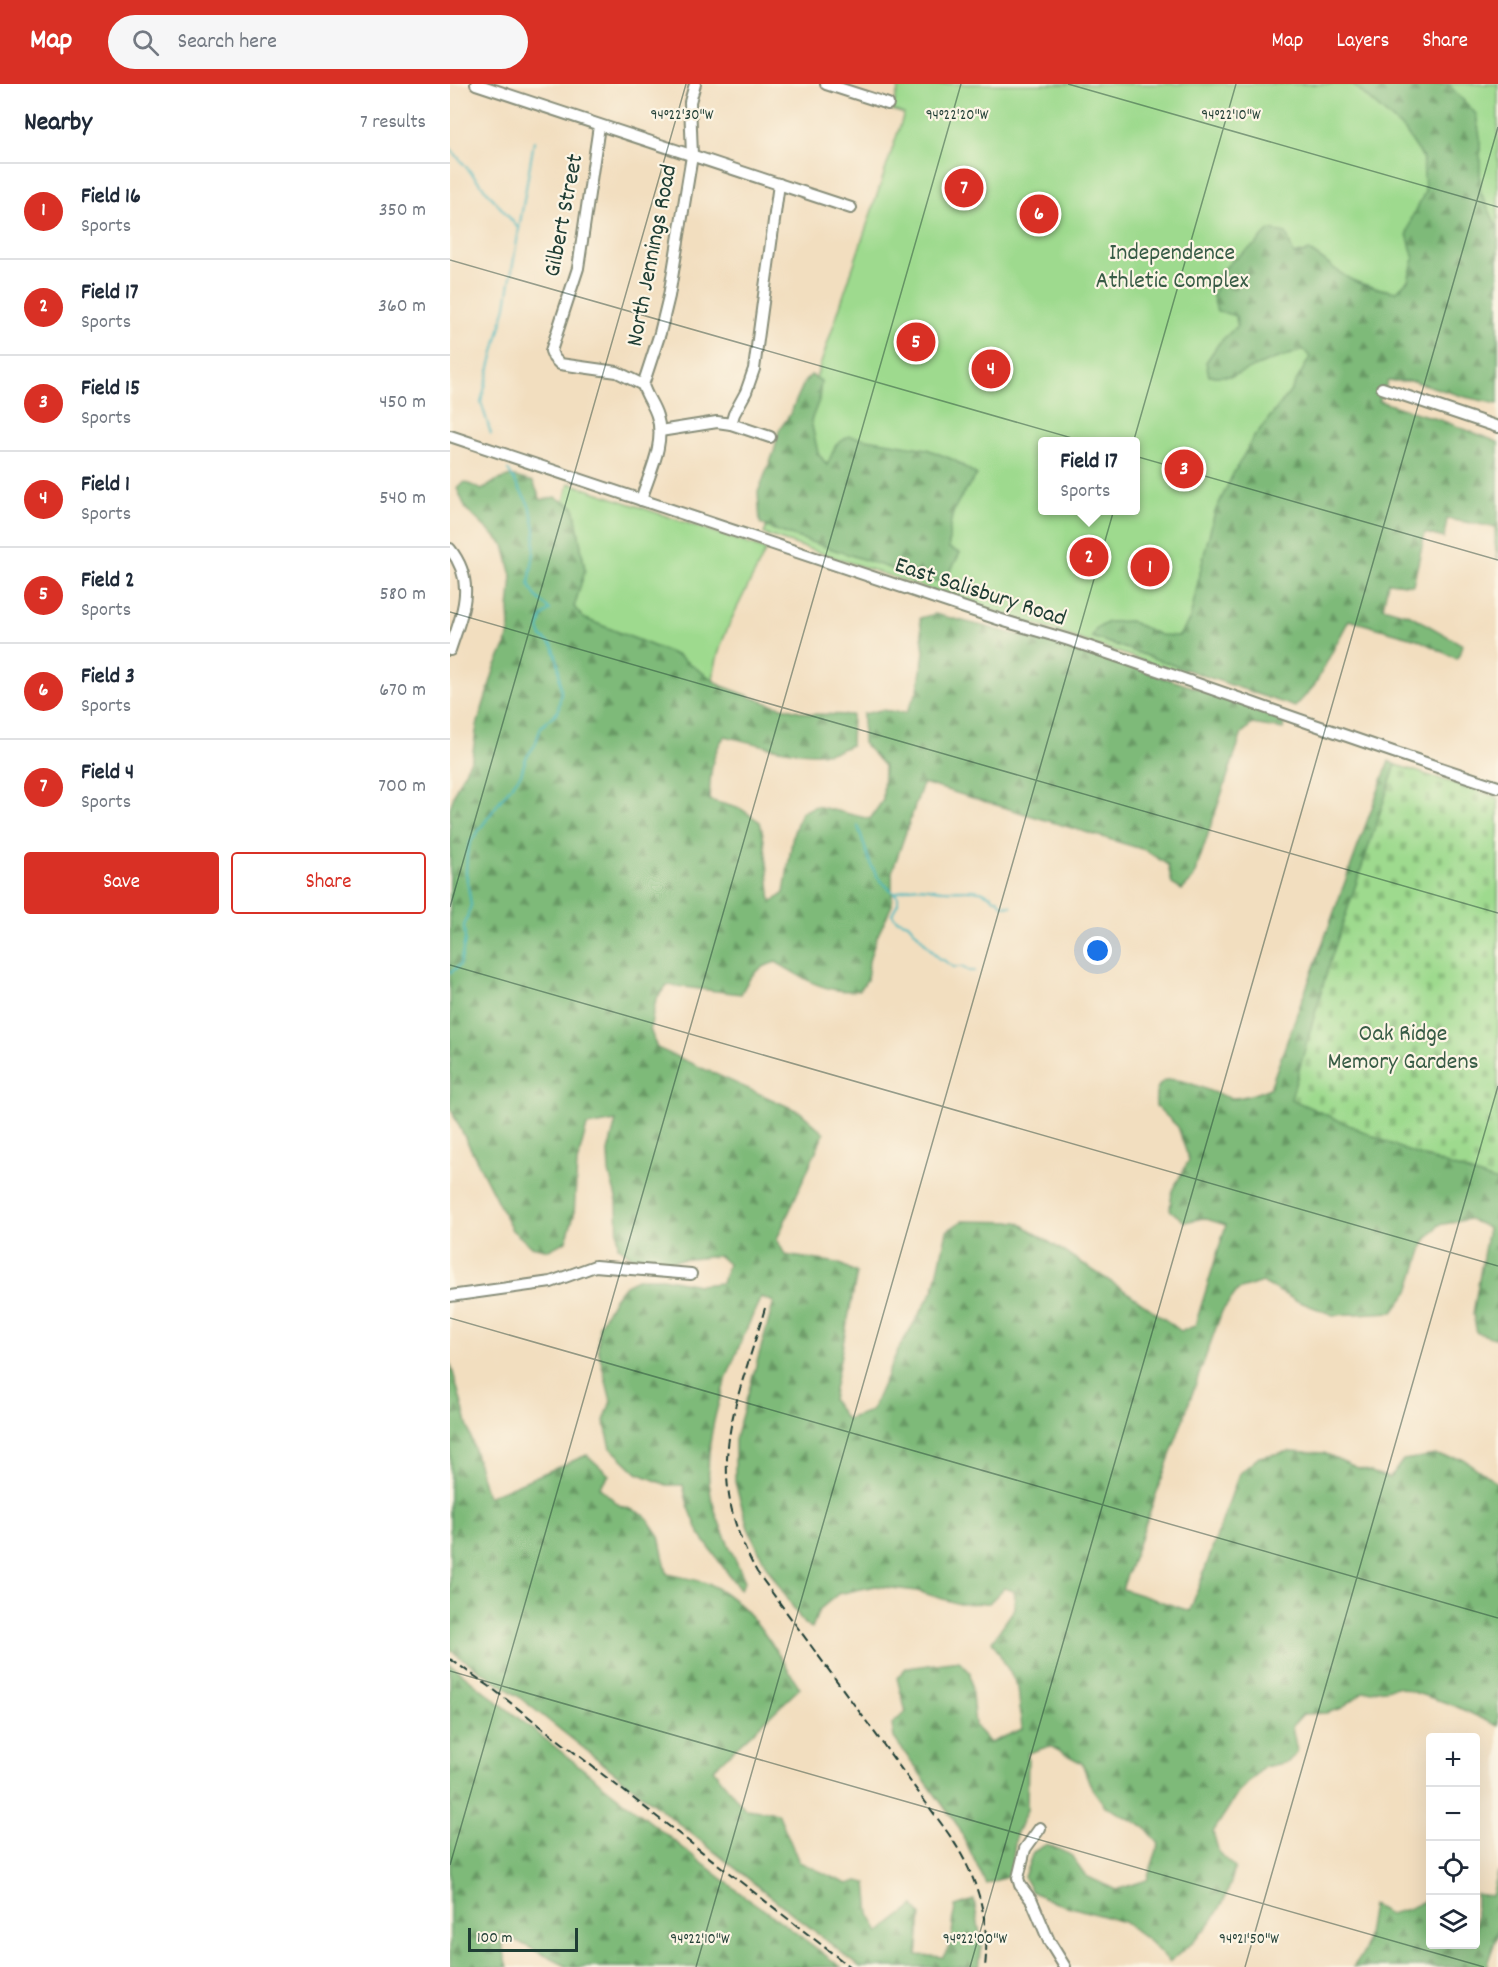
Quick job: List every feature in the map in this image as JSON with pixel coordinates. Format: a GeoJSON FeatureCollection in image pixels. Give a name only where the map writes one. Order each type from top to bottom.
{"type":"FeatureCollection","features":[{"type":"Feature","properties":{"kind":"street"},"geometry":{"type":"LineString","coordinates":[[476,84],[851,208]]}},
{"type":"Feature","properties":{"kind":"street","name":"North Jennings Road"},"geometry":{"type":"LineString","coordinates":[[643,385],[669,296],[692,156],[690,102],[695,84]]}},
{"type":"Feature","properties":{"kind":"street"},"geometry":{"type":"LineString","coordinates":[[826,84],[888,104]]}},
{"type":"Feature","properties":{"kind":"street","name":"Gilbert Street"},"geometry":{"type":"LineString","coordinates":[[599,126],[578,268],[551,351],[560,364],[617,372],[643,385]]}},
{"type":"Feature","properties":{"kind":"street"},"geometry":{"type":"LineString","coordinates":[[731,424],[754,369],[779,184]]}},
{"type":"Feature","properties":{"kind":"street"},"geometry":{"type":"LineString","coordinates":[[641,500],[659,445],[660,431],[658,418],[643,385]]}},
{"type":"Feature","properties":{"kind":"street"},"geometry":{"type":"LineString","coordinates":[[1382,388],[1498,427]]}},
{"type":"Feature","properties":{"kind":"street"},"geometry":{"type":"LineString","coordinates":[[660,431],[717,422],[731,424],[770,437]]}},
{"type":"Feature","properties":{"kind":"street","name":"East Salisbury Road"},"geometry":{"type":"LineString","coordinates":[[450,436],[992,617],[1082,644],[1498,787]]}},
{"type":"Feature","properties":{"kind":"street"},"geometry":{"type":"LineString","coordinates":[[450,549],[461,565],[466,582],[465,598],[450,650]]}},
{"type":"Feature","properties":{"kind":"street"},"geometry":{"type":"LineString","coordinates":[[450,1296],[551,1282],[595,1266],[691,1274]]}},
{"type":"Feature","properties":{"kind":"street"},"geometry":{"type":"LineString","coordinates":[[1040,1828],[1025,1849],[1018,1878],[1020,1886],[1032,1901],[1049,1941],[1065,1967]]}},
{"type":"Feature","properties":{"kind":"green space","name":"Independence Athletic Complex"},"geometry":{"type":"Polygon","coordinates":[[[900,84],[1498,84],[1498,382],[1342,337],[1248,469],[1183,674],[764,534],[904,114],[892,110],[900,84]]]}},
{"type":"Feature","properties":{"kind":"green space"},"geometry":{"type":"Polygon","coordinates":[[[1352,84],[1448,84],[1476,114],[1480,137],[1480,191],[1498,229],[1498,404],[1465,397],[1413,381],[1388,381],[1379,401],[1443,421],[1498,442],[1498,560],[1495,527],[1447,519],[1444,538],[1425,533],[1413,585],[1388,582],[1383,607],[1410,615],[1463,645],[1457,659],[1417,639],[1349,620],[1314,686],[1295,707],[1092,637],[1096,629],[1108,622],[1130,621],[1160,635],[1179,636],[1190,619],[1215,512],[1254,437],[1290,392],[1310,357],[1304,350],[1232,376],[1209,376],[1206,362],[1219,343],[1237,326],[1236,316],[1217,311],[1213,297],[1219,274],[1234,259],[1256,244],[1269,230],[1286,233],[1294,255],[1309,251],[1345,276],[1361,284],[1396,292],[1408,280],[1414,259],[1407,234],[1412,217],[1425,192],[1423,158],[1405,131],[1352,84]]]}},
{"type":"Feature","properties":{"kind":"green space"},"geometry":{"type":"Polygon","coordinates":[[[811,375],[821,381],[819,400],[811,421],[818,453],[827,465],[836,445],[849,436],[927,449],[954,460],[977,475],[955,508],[950,526],[949,548],[960,553],[950,572],[935,582],[772,529],[760,523],[758,492],[774,452],[779,430],[789,416],[805,381],[811,375]]]}},
{"type":"Feature","properties":{"kind":"green space"},"geometry":{"type":"Polygon","coordinates":[[[511,476],[533,482],[541,500],[555,497],[574,507],[585,570],[574,607],[583,618],[678,656],[722,686],[770,704],[811,714],[852,715],[851,745],[835,751],[807,753],[725,736],[720,742],[714,757],[709,800],[741,809],[760,822],[766,852],[771,903],[784,893],[793,835],[801,812],[816,806],[870,819],[883,800],[884,766],[863,743],[863,714],[881,710],[906,713],[918,690],[924,652],[920,618],[935,614],[1082,651],[1285,717],[1283,729],[1252,724],[1242,733],[1193,879],[1182,890],[1172,884],[1168,865],[1145,850],[923,783],[892,872],[892,905],[876,939],[869,961],[867,980],[859,990],[826,988],[776,962],[754,973],[741,994],[667,985],[656,999],[650,1029],[657,1048],[800,1112],[824,1133],[777,1239],[785,1255],[838,1263],[857,1273],[832,1400],[846,1419],[871,1411],[898,1350],[934,1289],[947,1231],[962,1221],[1018,1222],[1130,1294],[1181,1331],[1195,1326],[1226,1225],[1203,1218],[1185,1222],[1170,1210],[1172,1191],[1189,1160],[1178,1127],[1156,1106],[1157,1090],[1163,1082],[1172,1079],[1233,1098],[1270,1088],[1389,761],[1396,765],[1328,968],[1291,1099],[1405,1150],[1498,1182],[1498,1339],[1477,1333],[1473,1314],[1488,1228],[1469,1219],[1439,1225],[1425,1241],[1409,1291],[1393,1312],[1333,1315],[1295,1300],[1262,1282],[1238,1290],[1222,1311],[1122,1589],[1190,1611],[1239,1474],[1259,1457],[1291,1451],[1324,1453],[1358,1468],[1390,1478],[1403,1460],[1435,1455],[1463,1459],[1497,1483],[1498,1726],[1453,1705],[1398,1687],[1363,1692],[1342,1708],[1326,1713],[1303,1714],[1292,1726],[1297,1752],[1288,1762],[1264,1767],[1238,1793],[1213,1832],[1219,1853],[1235,1868],[1230,1884],[1219,1910],[1203,1932],[1169,1962],[1151,1943],[1124,1922],[1053,1902],[1031,1891],[1024,1877],[1033,1852],[1047,1844],[1071,1855],[1086,1876],[1116,1890],[1147,1880],[1159,1844],[1146,1828],[1105,1806],[1091,1787],[1082,1763],[1050,1746],[1028,1753],[1027,1810],[1016,1835],[1013,1857],[1015,1874],[986,1884],[958,1826],[894,1738],[892,1724],[906,1712],[897,1678],[906,1668],[959,1661],[970,1672],[975,1726],[990,1743],[1022,1729],[1018,1687],[992,1641],[1015,1608],[1014,1591],[1004,1588],[989,1603],[959,1604],[917,1591],[875,1586],[838,1594],[819,1610],[812,1628],[804,1624],[766,1566],[748,1528],[735,1482],[735,1439],[774,1302],[761,1297],[751,1319],[721,1394],[710,1446],[708,1472],[711,1496],[722,1529],[745,1581],[740,1590],[700,1535],[683,1485],[667,1485],[637,1473],[611,1448],[604,1421],[611,1401],[598,1349],[599,1326],[613,1300],[625,1285],[639,1278],[663,1278],[698,1285],[722,1283],[728,1264],[719,1256],[660,1262],[633,1258],[618,1246],[617,1201],[609,1172],[608,1152],[616,1121],[587,1126],[577,1163],[574,1215],[566,1241],[549,1250],[531,1246],[512,1230],[450,1108],[450,808],[457,786],[472,758],[477,726],[495,667],[506,645],[510,627],[512,576],[504,545],[466,509],[457,488],[465,482],[482,490],[496,481],[511,476]]]}},
{"type":"Feature","properties":{"kind":"green space"},"geometry":{"type":"Polygon","coordinates":[[[569,483],[766,550],[727,630],[713,680],[678,656],[583,618],[574,607],[585,570],[574,507],[564,501],[569,483]]]}},
{"type":"Feature","properties":{"kind":"green space","name":"Oak Ridge Memory Gardens"},"geometry":{"type":"Polygon","coordinates":[[[1396,765],[1498,797],[1498,1182],[1405,1150],[1291,1099],[1328,968],[1396,765]]]}},
{"type":"Feature","properties":{"kind":"green space"},"geometry":{"type":"Polygon","coordinates":[[[450,1361],[487,1497],[587,1455],[609,1475],[599,1487],[619,1505],[644,1514],[659,1536],[667,1574],[702,1582],[727,1595],[752,1618],[772,1645],[800,1688],[713,1769],[745,1809],[778,1813],[799,1862],[848,1884],[858,1881],[867,1883],[870,1914],[879,1933],[914,1906],[921,1915],[917,1955],[943,1957],[951,1944],[955,1906],[974,1900],[982,1946],[979,1967],[860,1967],[519,1697],[450,1650],[450,1361]]]}},
{"type":"Feature","properties":{"kind":"green space"},"geometry":{"type":"Polygon","coordinates":[[[450,1664],[744,1896],[841,1967],[568,1967],[499,1932],[508,1967],[450,1967],[450,1664]]]}},
{"type":"Feature","properties":{"kind":"green space"},"geometry":{"type":"Polygon","coordinates":[[[1498,1872],[1498,1933],[1486,1967],[1353,1967],[1364,1952],[1372,1905],[1389,1914],[1408,1909],[1426,1900],[1426,1949],[1480,1949],[1480,1894],[1492,1896],[1498,1872]]]}},
{"type":"Feature","properties":{"kind":"waterway"},"geometry":{"type":"LineString","coordinates":[[519,229],[534,141]]}},
{"type":"Feature","properties":{"kind":"waterway"},"geometry":{"type":"LineString","coordinates":[[450,148],[519,229],[506,306],[481,402],[491,434]]}},
{"type":"Feature","properties":{"kind":"waterway"},"geometry":{"type":"LineString","coordinates":[[450,973],[460,965],[465,940],[464,926],[471,905],[466,873],[470,843],[521,774],[541,727],[558,711],[561,692],[558,662],[553,646],[542,637],[539,629],[542,617],[550,610],[535,595],[529,584],[535,529],[532,514],[508,470]]}},
{"type":"Feature","properties":{"kind":"waterway"},"geometry":{"type":"LineString","coordinates":[[858,826],[870,863],[878,878],[898,897],[898,903],[892,914],[896,919],[908,923],[940,960],[942,959],[953,967],[974,971]]}},
{"type":"Feature","properties":{"kind":"waterway"},"geometry":{"type":"LineString","coordinates":[[896,893],[915,887],[975,890],[998,899],[1002,905],[1012,906]]}},
{"type":"Feature","properties":{"kind":"railway"},"geometry":{"type":"LineString","coordinates":[[765,1308],[735,1409],[729,1440],[727,1470],[730,1502],[740,1536],[757,1572],[954,1842],[971,1875],[983,1910],[985,1967]]}},
{"type":"Feature","properties":{"kind":"railway"},"geometry":{"type":"LineString","coordinates":[[450,1659],[489,1686],[850,1967]]}},
{"type":"Feature","properties":{"kind":"place","name":"Field 4"},"geometry":{"type":"Point","coordinates":[964,188]}},
{"type":"Feature","properties":{"kind":"place","name":"Field 3"},"geometry":{"type":"Point","coordinates":[1039,214]}},
{"type":"Feature","properties":{"kind":"place","name":"Field 2"},"geometry":{"type":"Point","coordinates":[916,342]}},
{"type":"Feature","properties":{"kind":"place","name":"Field 1"},"geometry":{"type":"Point","coordinates":[991,369]}},
{"type":"Feature","properties":{"kind":"place","name":"Field 15"},"geometry":{"type":"Point","coordinates":[1184,469]}},
{"type":"Feature","properties":{"kind":"place","name":"Field 17"},"geometry":{"type":"Point","coordinates":[1089,557]}},
{"type":"Feature","properties":{"kind":"place","name":"Field 16"},"geometry":{"type":"Point","coordinates":[1150,567]}}]}
